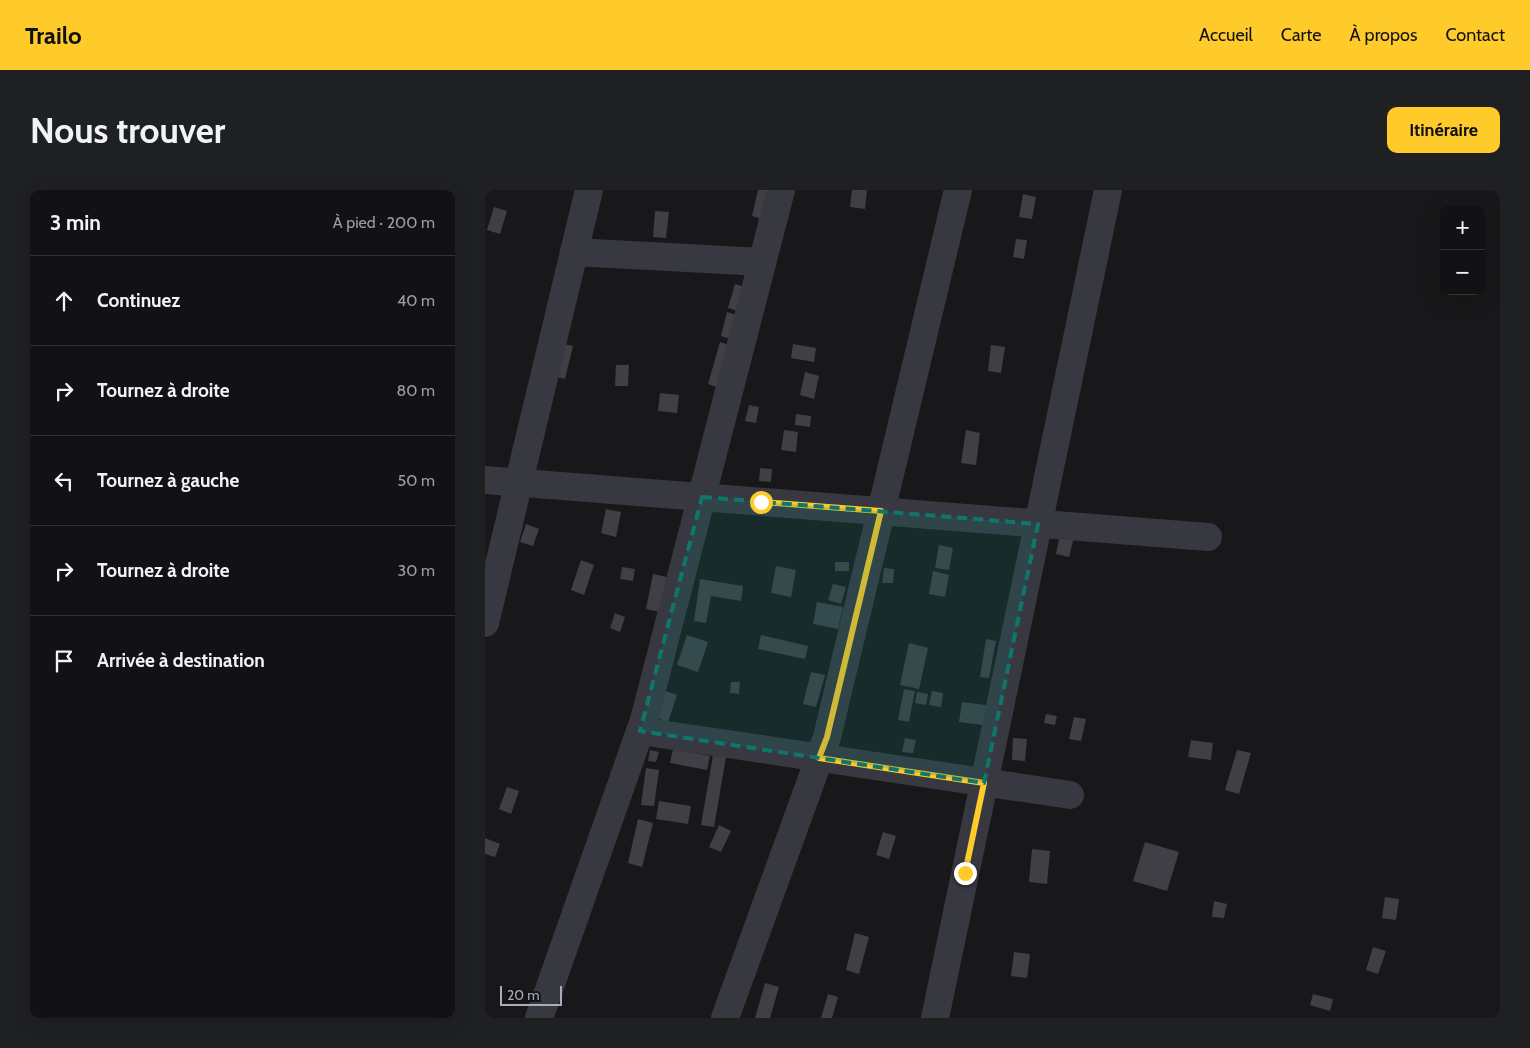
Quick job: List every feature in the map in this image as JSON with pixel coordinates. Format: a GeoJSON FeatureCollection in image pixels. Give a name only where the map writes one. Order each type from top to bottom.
{"type":"FeatureCollection","features":[{"type":"Feature","properties":{"kind":"street"},"geometry":{"type":"LineString","coordinates":[[485,623],[589,190]]}},
{"type":"Feature","properties":{"kind":"street"},"geometry":{"type":"LineString","coordinates":[[539,1018],[640,731],[781,190]]}},
{"type":"Feature","properties":{"kind":"street"},"geometry":{"type":"LineString","coordinates":[[725,1018],[827,737],[958,190]]}},
{"type":"Feature","properties":{"kind":"street"},"geometry":{"type":"LineString","coordinates":[[935,1018],[1108,190]]}},
{"type":"Feature","properties":{"kind":"street"},"geometry":{"type":"LineString","coordinates":[[574,252],[762,262]]}},
{"type":"Feature","properties":{"kind":"street"},"geometry":{"type":"LineString","coordinates":[[485,480],[1208,537]]}},
{"type":"Feature","properties":{"kind":"street"},"geometry":{"type":"LineString","coordinates":[[640,731],[1070,796]]}},
{"type":"Feature","properties":{"kind":"highlighted area"},"geometry":{"type":"Polygon","coordinates":[[[702,497],[1038,524],[984,783],[640,731],[702,497]]]}},
{"type":"Feature","properties":{"kind":"building"},"geometry":{"type":"Polygon","coordinates":[[[758,190],[773,190],[766,220],[752,216],[758,190]]]}},
{"type":"Feature","properties":{"kind":"building"},"geometry":{"type":"Polygon","coordinates":[[[852,190],[867,190],[865,209],[850,207],[852,190]]]}},
{"type":"Feature","properties":{"kind":"building"},"geometry":{"type":"Polygon","coordinates":[[[1023,194],[1036,197],[1032,219],[1019,217],[1023,194]]]}},
{"type":"Feature","properties":{"kind":"building"},"geometry":{"type":"Polygon","coordinates":[[[494,207],[507,211],[500,234],[487,230],[494,207]]]}},
{"type":"Feature","properties":{"kind":"building"},"geometry":{"type":"Polygon","coordinates":[[[655,211],[669,212],[666,238],[653,237],[655,211]]]}},
{"type":"Feature","properties":{"kind":"building"},"geometry":{"type":"Polygon","coordinates":[[[1016,239],[1027,240],[1024,259],[1013,257],[1016,239]]]}},
{"type":"Feature","properties":{"kind":"building"},"geometry":{"type":"Polygon","coordinates":[[[735,284],[745,287],[738,311],[728,308],[735,284]]]}},
{"type":"Feature","properties":{"kind":"building"},"geometry":{"type":"Polygon","coordinates":[[[727,312],[740,316],[734,340],[721,336],[727,312]]]}},
{"type":"Feature","properties":{"kind":"building"},"geometry":{"type":"Polygon","coordinates":[[[720,342],[732,346],[719,388],[708,384],[720,342]]]}},
{"type":"Feature","properties":{"kind":"building"},"geometry":{"type":"Polygon","coordinates":[[[560,343],[573,346],[565,379],[553,376],[560,343]]]}},
{"type":"Feature","properties":{"kind":"building"},"geometry":{"type":"Polygon","coordinates":[[[793,344],[816,348],[814,362],[791,358],[793,344]]]}},
{"type":"Feature","properties":{"kind":"building"},"geometry":{"type":"Polygon","coordinates":[[[991,345],[1005,347],[1001,373],[988,371],[991,345]]]}},
{"type":"Feature","properties":{"kind":"building"},"geometry":{"type":"Polygon","coordinates":[[[616,365],[629,365],[628,386],[615,386],[616,365]]]}},
{"type":"Feature","properties":{"kind":"building"},"geometry":{"type":"Polygon","coordinates":[[[805,372],[819,376],[814,399],[800,395],[805,372]]]}},
{"type":"Feature","properties":{"kind":"building"},"geometry":{"type":"Polygon","coordinates":[[[660,393],[679,395],[677,413],[658,411],[660,393]]]}},
{"type":"Feature","properties":{"kind":"building"},"geometry":{"type":"Polygon","coordinates":[[[749,405],[759,407],[756,423],[745,421],[749,405]]]}},
{"type":"Feature","properties":{"kind":"building"},"geometry":{"type":"Polygon","coordinates":[[[796,414],[811,416],[810,427],[795,425],[796,414]]]}},
{"type":"Feature","properties":{"kind":"building"},"geometry":{"type":"Polygon","coordinates":[[[784,430],[798,432],[796,452],[781,450],[784,430]]]}},
{"type":"Feature","properties":{"kind":"building"},"geometry":{"type":"Polygon","coordinates":[[[966,430],[980,433],[976,465],[961,463],[966,430]]]}},
{"type":"Feature","properties":{"kind":"building"},"geometry":{"type":"Polygon","coordinates":[[[760,468],[772,469],[771,482],[759,481],[760,468]]]}},
{"type":"Feature","properties":{"kind":"building"},"geometry":{"type":"Polygon","coordinates":[[[606,509],[621,512],[616,537],[601,533],[606,509]]]}},
{"type":"Feature","properties":{"kind":"building"},"geometry":{"type":"Polygon","coordinates":[[[526,524],[539,529],[533,546],[520,542],[526,524]]]}},
{"type":"Feature","properties":{"kind":"building"},"geometry":{"type":"Polygon","coordinates":[[[1060,534],[1074,537],[1069,557],[1056,554],[1060,534]]]}},
{"type":"Feature","properties":{"kind":"building"},"geometry":{"type":"Polygon","coordinates":[[[939,545],[953,548],[949,570],[935,568],[939,545]]]}},
{"type":"Feature","properties":{"kind":"building"},"geometry":{"type":"Polygon","coordinates":[[[581,560],[594,565],[584,595],[571,590],[581,560]]]}},
{"type":"Feature","properties":{"kind":"building"},"geometry":{"type":"Polygon","coordinates":[[[835,562],[849,562],[849,571],[835,571],[835,562]]]}},
{"type":"Feature","properties":{"kind":"building"},"geometry":{"type":"Polygon","coordinates":[[[776,566],[796,570],[791,597],[771,593],[776,566]]]}},
{"type":"Feature","properties":{"kind":"building"},"geometry":{"type":"Polygon","coordinates":[[[622,567],[635,569],[633,581],[620,579],[622,567]]]}},
{"type":"Feature","properties":{"kind":"building"},"geometry":{"type":"Polygon","coordinates":[[[884,568],[894,569],[893,583],[882,583],[884,568]]]}},
{"type":"Feature","properties":{"kind":"building"},"geometry":{"type":"Polygon","coordinates":[[[933,571],[949,575],[945,597],[929,594],[933,571]]]}},
{"type":"Feature","properties":{"kind":"building"},"geometry":{"type":"Polygon","coordinates":[[[653,574],[667,577],[660,612],[646,609],[653,574]]]}},
{"type":"Feature","properties":{"kind":"building"},"geometry":{"type":"Polygon","coordinates":[[[700,579],[743,586],[741,601],[711,596],[706,623],[694,621],[700,579]]]}},
{"type":"Feature","properties":{"kind":"building"},"geometry":{"type":"Polygon","coordinates":[[[833,584],[846,587],[841,604],[828,600],[833,584]]]}},
{"type":"Feature","properties":{"kind":"building"},"geometry":{"type":"Polygon","coordinates":[[[817,602],[843,607],[838,629],[813,624],[817,602]]]}},
{"type":"Feature","properties":{"kind":"building"},"geometry":{"type":"Polygon","coordinates":[[[615,613],[625,617],[620,632],[610,628],[615,613]]]}},
{"type":"Feature","properties":{"kind":"building"},"geometry":{"type":"Polygon","coordinates":[[[687,635],[708,642],[698,672],[677,665],[687,635]]]}},
{"type":"Feature","properties":{"kind":"building"},"geometry":{"type":"Polygon","coordinates":[[[761,635],[808,646],[805,659],[758,649],[761,635]]]}},
{"type":"Feature","properties":{"kind":"building"},"geometry":{"type":"Polygon","coordinates":[[[986,639],[996,641],[989,678],[980,677],[986,639]]]}},
{"type":"Feature","properties":{"kind":"building"},"geometry":{"type":"Polygon","coordinates":[[[909,643],[928,648],[919,689],[900,685],[909,643]]]}},
{"type":"Feature","properties":{"kind":"building"},"geometry":{"type":"Polygon","coordinates":[[[811,672],[825,675],[816,707],[803,704],[811,672]]]}},
{"type":"Feature","properties":{"kind":"building"},"geometry":{"type":"Polygon","coordinates":[[[731,682],[740,682],[739,694],[730,693],[731,682]]]}},
{"type":"Feature","properties":{"kind":"building"},"geometry":{"type":"Polygon","coordinates":[[[904,689],[915,691],[909,722],[898,720],[904,689]]]}},
{"type":"Feature","properties":{"kind":"building"},"geometry":{"type":"Polygon","coordinates":[[[665,691],[677,695],[668,722],[656,718],[665,691]]]}},
{"type":"Feature","properties":{"kind":"building"},"geometry":{"type":"Polygon","coordinates":[[[932,691],[943,693],[941,707],[929,705],[932,691]]]}},
{"type":"Feature","properties":{"kind":"building"},"geometry":{"type":"Polygon","coordinates":[[[917,692],[928,694],[926,705],[915,703],[917,692]]]}},
{"type":"Feature","properties":{"kind":"building"},"geometry":{"type":"Polygon","coordinates":[[[962,702],[986,705],[983,725],[959,722],[962,702]]]}},
{"type":"Feature","properties":{"kind":"building"},"geometry":{"type":"Polygon","coordinates":[[[1046,714],[1057,716],[1055,725],[1044,723],[1046,714]]]}},
{"type":"Feature","properties":{"kind":"building"},"geometry":{"type":"Polygon","coordinates":[[[1074,717],[1086,719],[1081,741],[1069,739],[1074,717]]]}},
{"type":"Feature","properties":{"kind":"building"},"geometry":{"type":"Polygon","coordinates":[[[905,738],[916,740],[913,753],[902,752],[905,738]]]}},
{"type":"Feature","properties":{"kind":"building"},"geometry":{"type":"Polygon","coordinates":[[[1013,738],[1027,739],[1025,761],[1012,760],[1013,738]]]}},
{"type":"Feature","properties":{"kind":"building"},"geometry":{"type":"Polygon","coordinates":[[[1191,740],[1213,743],[1211,760],[1188,757],[1191,740]]]}},
{"type":"Feature","properties":{"kind":"building"},"geometry":{"type":"Polygon","coordinates":[[[673,749],[710,756],[707,770],[670,763],[673,749]]]}},
{"type":"Feature","properties":{"kind":"building"},"geometry":{"type":"Polygon","coordinates":[[[650,750],[659,752],[656,762],[648,761],[650,750]]]}},
{"type":"Feature","properties":{"kind":"building"},"geometry":{"type":"Polygon","coordinates":[[[1237,750],[1251,753],[1239,794],[1225,790],[1237,750]]]}},
{"type":"Feature","properties":{"kind":"building"},"geometry":{"type":"Polygon","coordinates":[[[713,755],[726,757],[714,827],[701,825],[713,755]]]}},
{"type":"Feature","properties":{"kind":"building"},"geometry":{"type":"Polygon","coordinates":[[[646,768],[659,770],[654,806],[641,805],[646,768]]]}},
{"type":"Feature","properties":{"kind":"building"},"geometry":{"type":"Polygon","coordinates":[[[507,787],[519,791],[511,814],[499,809],[507,787]]]}},
{"type":"Feature","properties":{"kind":"building"},"geometry":{"type":"Polygon","coordinates":[[[659,801],[691,806],[688,824],[656,819],[659,801]]]}},
{"type":"Feature","properties":{"kind":"building"},"geometry":{"type":"Polygon","coordinates":[[[638,819],[653,823],[642,867],[628,863],[638,819]]]}},
{"type":"Feature","properties":{"kind":"building"},"geometry":{"type":"Polygon","coordinates":[[[719,825],[731,831],[721,852],[709,847],[719,825]]]}},
{"type":"Feature","properties":{"kind":"building"},"geometry":{"type":"Polygon","coordinates":[[[883,832],[896,836],[889,859],[876,855],[883,832]]]}},
{"type":"Feature","properties":{"kind":"building"},"geometry":{"type":"Polygon","coordinates":[[[485,838],[500,844],[495,857],[485,854],[485,838]]]}},
{"type":"Feature","properties":{"kind":"building"},"geometry":{"type":"Polygon","coordinates":[[[1145,842],[1179,852],[1167,891],[1133,881],[1145,842]]]}},
{"type":"Feature","properties":{"kind":"building"},"geometry":{"type":"Polygon","coordinates":[[[1032,849],[1050,851],[1047,884],[1029,882],[1032,849]]]}},
{"type":"Feature","properties":{"kind":"building"},"geometry":{"type":"Polygon","coordinates":[[[1385,897],[1399,899],[1396,920],[1382,918],[1385,897]]]}},
{"type":"Feature","properties":{"kind":"building"},"geometry":{"type":"Polygon","coordinates":[[[1214,901],[1227,904],[1224,918],[1212,917],[1214,901]]]}},
{"type":"Feature","properties":{"kind":"building"},"geometry":{"type":"Polygon","coordinates":[[[855,933],[869,937],[859,974],[846,970],[855,933]]]}},
{"type":"Feature","properties":{"kind":"building"},"geometry":{"type":"Polygon","coordinates":[[[1373,947],[1386,951],[1378,974],[1366,970],[1373,947]]]}},
{"type":"Feature","properties":{"kind":"building"},"geometry":{"type":"Polygon","coordinates":[[[1014,952],[1030,954],[1027,978],[1011,976],[1014,952]]]}},
{"type":"Feature","properties":{"kind":"building"},"geometry":{"type":"Polygon","coordinates":[[[765,983],[779,987],[770,1018],[755,1018],[765,983]]]}},
{"type":"Feature","properties":{"kind":"building"},"geometry":{"type":"Polygon","coordinates":[[[828,994],[838,997],[832,1018],[821,1018],[828,994]]]}},
{"type":"Feature","properties":{"kind":"building"},"geometry":{"type":"Polygon","coordinates":[[[1313,994],[1333,999],[1330,1011],[1310,1005],[1313,994]]]}},
{"type":"Feature","properties":{"kind":"route"},"geometry":{"type":"LineString","coordinates":[[761,502],[881,511],[827,737],[819,758],[984,783],[965,873]]}}]}
